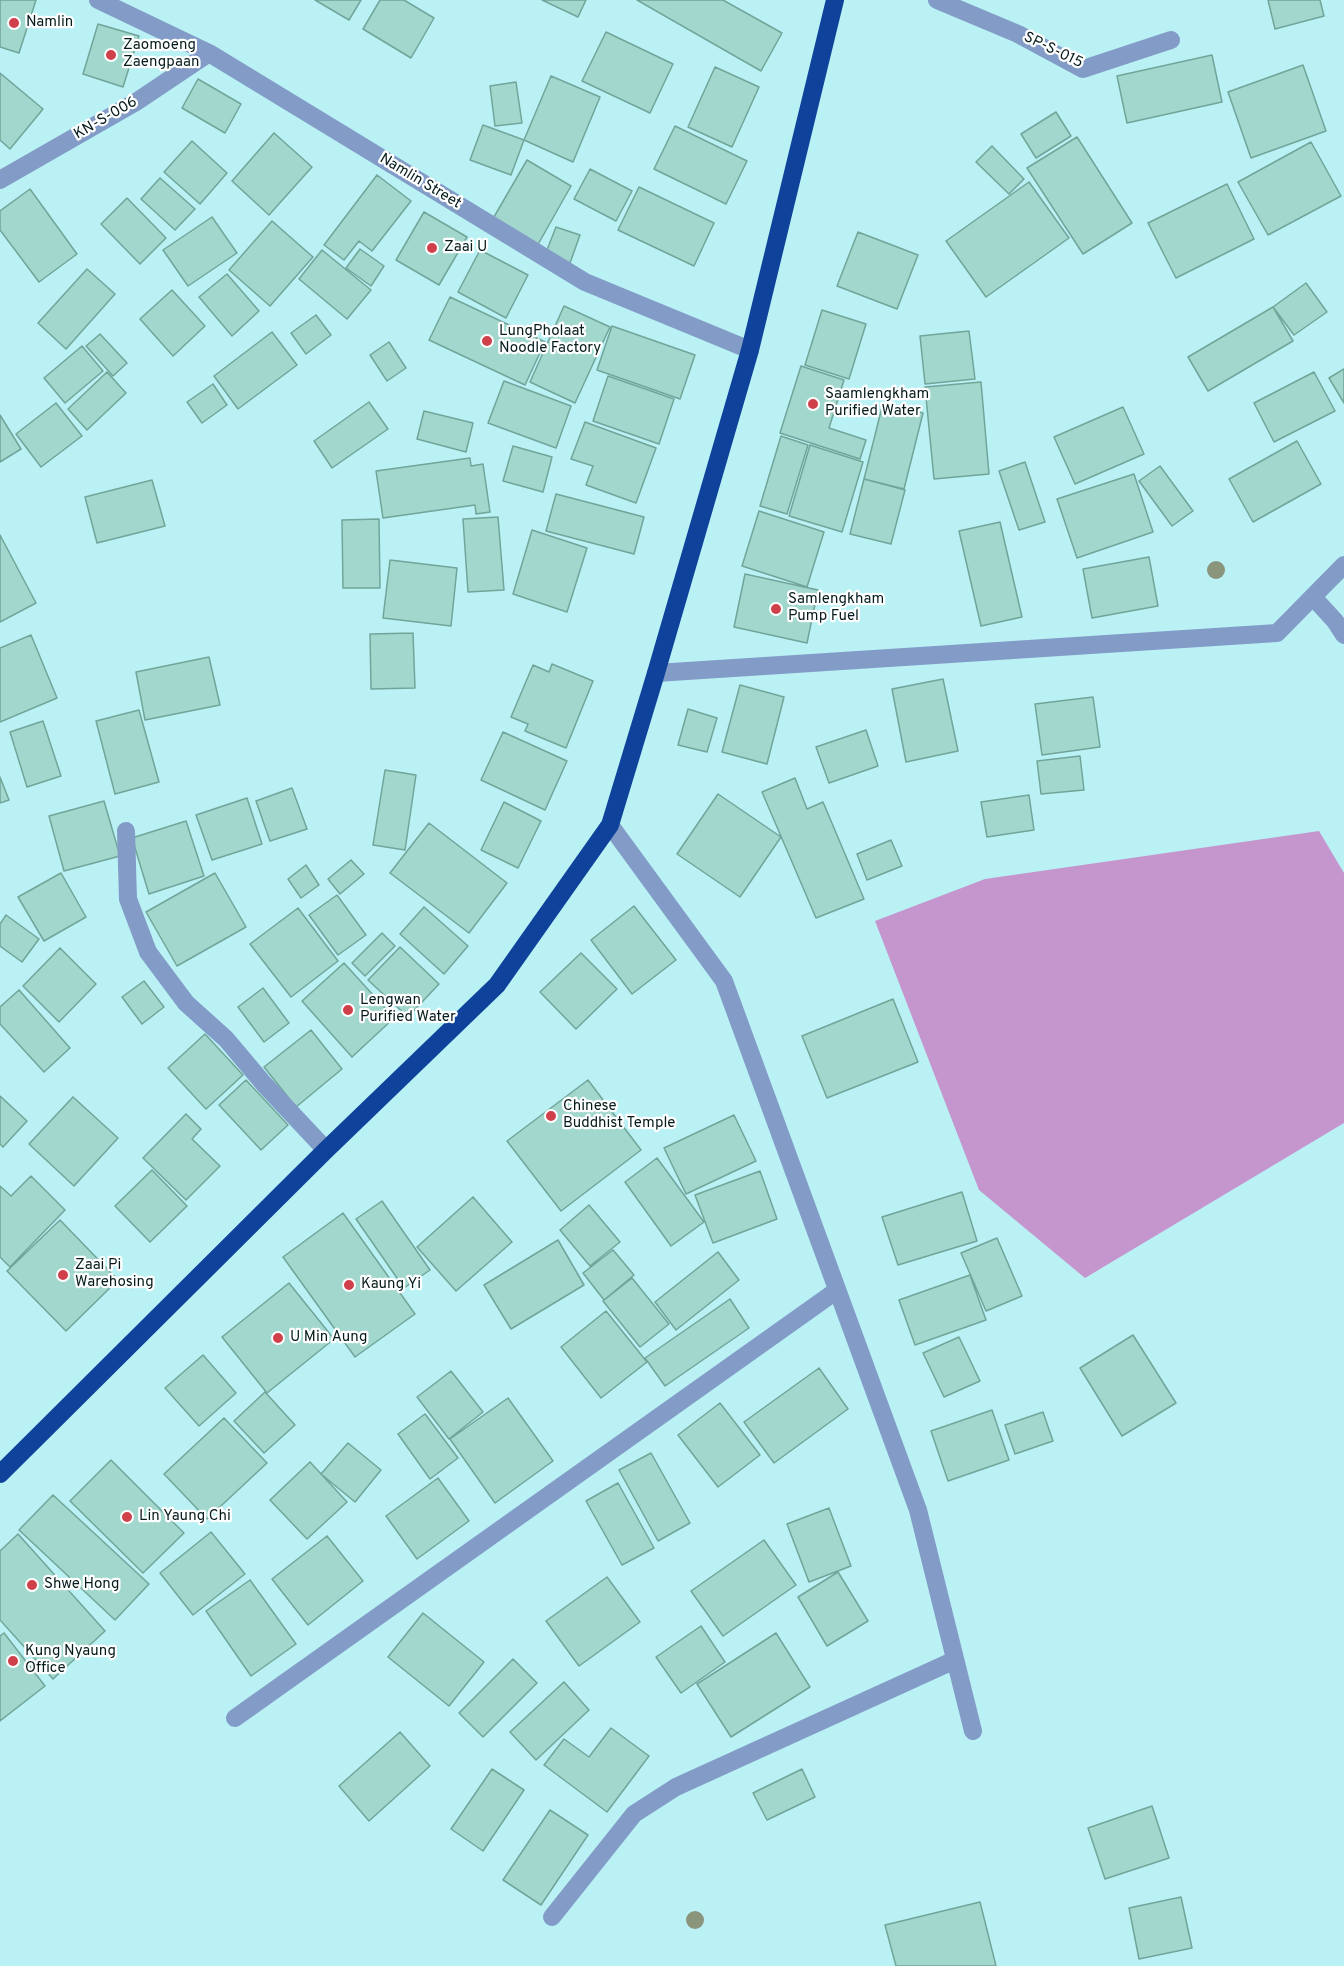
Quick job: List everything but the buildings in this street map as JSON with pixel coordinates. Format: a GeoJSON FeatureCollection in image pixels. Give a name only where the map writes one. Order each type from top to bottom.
{"type":"FeatureCollection","features":[{"type":"Feature","properties":{"kind":"highway"},"geometry":{"type":"LineString","coordinates":[[0,1474],[326,1150],[496,985],[610,825],[750,350],[835,0]]}},
{"type":"Feature","properties":{"kind":"street","name":"Namlin Street"},"geometry":{"type":"LineString","coordinates":[[98,0],[208,53],[585,282],[750,350]]}},
{"type":"Feature","properties":{"kind":"street","name":"SP-S-015"},"geometry":{"type":"LineString","coordinates":[[937,0],[1018,34],[1083,69],[1171,40]]}},
{"type":"Feature","properties":{"kind":"street","name":"KN-S-006"},"geometry":{"type":"LineString","coordinates":[[0,180],[136,102],[208,53]]}},
{"type":"Feature","properties":{"kind":"street"},"geometry":{"type":"LineString","coordinates":[[656,673],[1277,633],[1344,565]]}},
{"type":"Feature","properties":{"kind":"street"},"geometry":{"type":"LineString","coordinates":[[1313,597],[1335,621],[1344,635]]}},
{"type":"Feature","properties":{"kind":"street"},"geometry":{"type":"LineString","coordinates":[[610,825],[724,981],[918,1510],[973,1731]]}},
{"type":"Feature","properties":{"kind":"street"},"geometry":{"type":"LineString","coordinates":[[126,831],[128,899],[148,952],[186,1003],[226,1039],[264,1084],[326,1150]]}},
{"type":"Feature","properties":{"kind":"street"},"geometry":{"type":"LineString","coordinates":[[235,1718],[836,1291]]}},
{"type":"Feature","properties":{"kind":"street"},"geometry":{"type":"LineString","coordinates":[[552,1917],[634,1814],[676,1787],[955,1660]]}},
{"type":"Feature","properties":{"kind":"shaded area"},"geometry":{"type":"Polygon","coordinates":[[[1319,831],[1344,873],[1344,1123],[1085,1278],[979,1190],[875,921],[985,879],[1319,831]]]}},
{"type":"Feature","properties":{"kind":"place","name":"Namlin"},"geometry":{"type":"Point","coordinates":[14,23]}},
{"type":"Feature","properties":{"kind":"place","name":"Zaomoeng Zaengpaan"},"geometry":{"type":"Point","coordinates":[111,55]}},
{"type":"Feature","properties":{"kind":"place","name":"Zaai U"},"geometry":{"type":"Point","coordinates":[432,248]}},
{"type":"Feature","properties":{"kind":"place","name":"LungPholaat Noodle Factory"},"geometry":{"type":"Point","coordinates":[487,341]}},
{"type":"Feature","properties":{"kind":"place","name":"Saamlengkham Purified Water"},"geometry":{"type":"Point","coordinates":[813,404]}},
{"type":"Feature","properties":{"kind":"place","name":"Samlengkham Pump Fuel"},"geometry":{"type":"Point","coordinates":[776,609]}},
{"type":"Feature","properties":{"kind":"place","name":"Lengwan Purified Water"},"geometry":{"type":"Point","coordinates":[348,1010]}},
{"type":"Feature","properties":{"kind":"place","name":"Chinese Buddhist Temple"},"geometry":{"type":"Point","coordinates":[551,1116]}},
{"type":"Feature","properties":{"kind":"place","name":"Zaai Pi Warehosing"},"geometry":{"type":"Point","coordinates":[63,1275]}},
{"type":"Feature","properties":{"kind":"place","name":"Kaung Yi"},"geometry":{"type":"Point","coordinates":[349,1285]}},
{"type":"Feature","properties":{"kind":"place","name":"U Min Aung"},"geometry":{"type":"Point","coordinates":[278,1338]}},
{"type":"Feature","properties":{"kind":"place","name":"Lin Yaung Chi"},"geometry":{"type":"Point","coordinates":[127,1517]}},
{"type":"Feature","properties":{"kind":"place","name":"Shwe Hong"},"geometry":{"type":"Point","coordinates":[32,1585]}},
{"type":"Feature","properties":{"kind":"place","name":"Kung Nyaung Office"},"geometry":{"type":"Point","coordinates":[13,1661]}}]}
